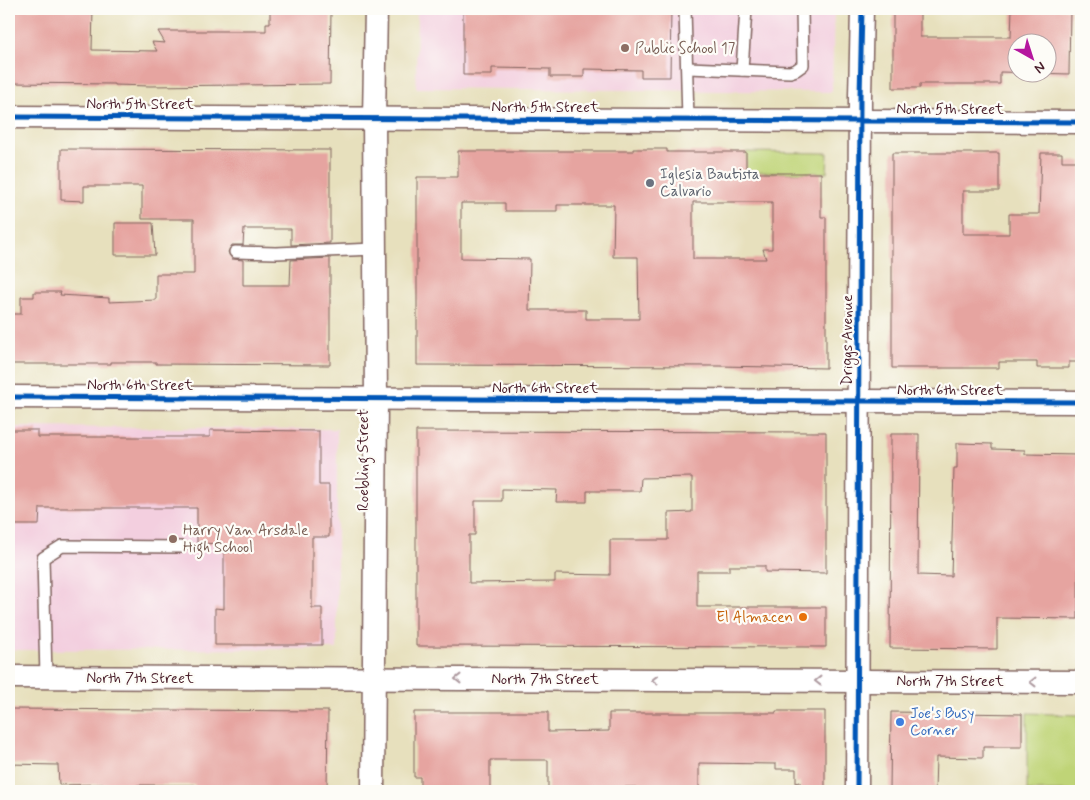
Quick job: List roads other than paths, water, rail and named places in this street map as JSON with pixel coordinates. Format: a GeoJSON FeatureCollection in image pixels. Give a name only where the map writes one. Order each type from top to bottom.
{"type":"FeatureCollection","features":[{"type":"Feature","properties":{"kind":"street","name":"Roebling Street"},"geometry":{"type":"LineString","coordinates":[[373,791],[376,399],[374,118],[376,9]]}},
{"type":"Feature","properties":{"kind":"street","name":"Driggs Avenue"},"geometry":{"type":"LineString","coordinates":[[857,791],[862,9]]}},
{"type":"Feature","properties":{"kind":"street","name":"North 5th Street"},"geometry":{"type":"LineString","coordinates":[[9,116],[1081,122]]}},
{"type":"Feature","properties":{"kind":"street","name":"North 6th Street"},"geometry":{"type":"LineString","coordinates":[[9,397],[1081,402]]}},
{"type":"Feature","properties":{"kind":"street","name":"North 7th Street"},"geometry":{"type":"LineString","coordinates":[[9,677],[1081,682]]}},
{"type":"Feature","properties":{"kind":"lane"},"geometry":{"type":"LineString","coordinates":[[685,9],[688,120]]}},
{"type":"Feature","properties":{"kind":"lane"},"geometry":{"type":"LineString","coordinates":[[742,70],[746,9]]}},
{"type":"Feature","properties":{"kind":"lane"},"geometry":{"type":"LineString","coordinates":[[688,68],[790,72],[796,70],[803,65],[802,9]]}},
{"type":"Feature","properties":{"kind":"lane"},"geometry":{"type":"LineString","coordinates":[[235,252],[375,249]]}},
{"type":"Feature","properties":{"kind":"lane"},"geometry":{"type":"LineString","coordinates":[[46,677],[43,558],[62,546],[181,547]]}},
{"type":"Feature","properties":{"kind":"place","name":"Public School 17"},"geometry":{"type":"Point","coordinates":[625,48]}},
{"type":"Feature","properties":{"kind":"place","name":"Iglesia Bautista Calvario"},"geometry":{"type":"Point","coordinates":[650,183]}},
{"type":"Feature","properties":{"kind":"place","name":"Harry Van Arsdale High School"},"geometry":{"type":"Point","coordinates":[173,539]}},
{"type":"Feature","properties":{"kind":"place","name":"El Almacen"},"geometry":{"type":"Point","coordinates":[803,617]}},
{"type":"Feature","properties":{"kind":"place","name":"Joe's Busy Corner"},"geometry":{"type":"Point","coordinates":[900,722]}}]}
